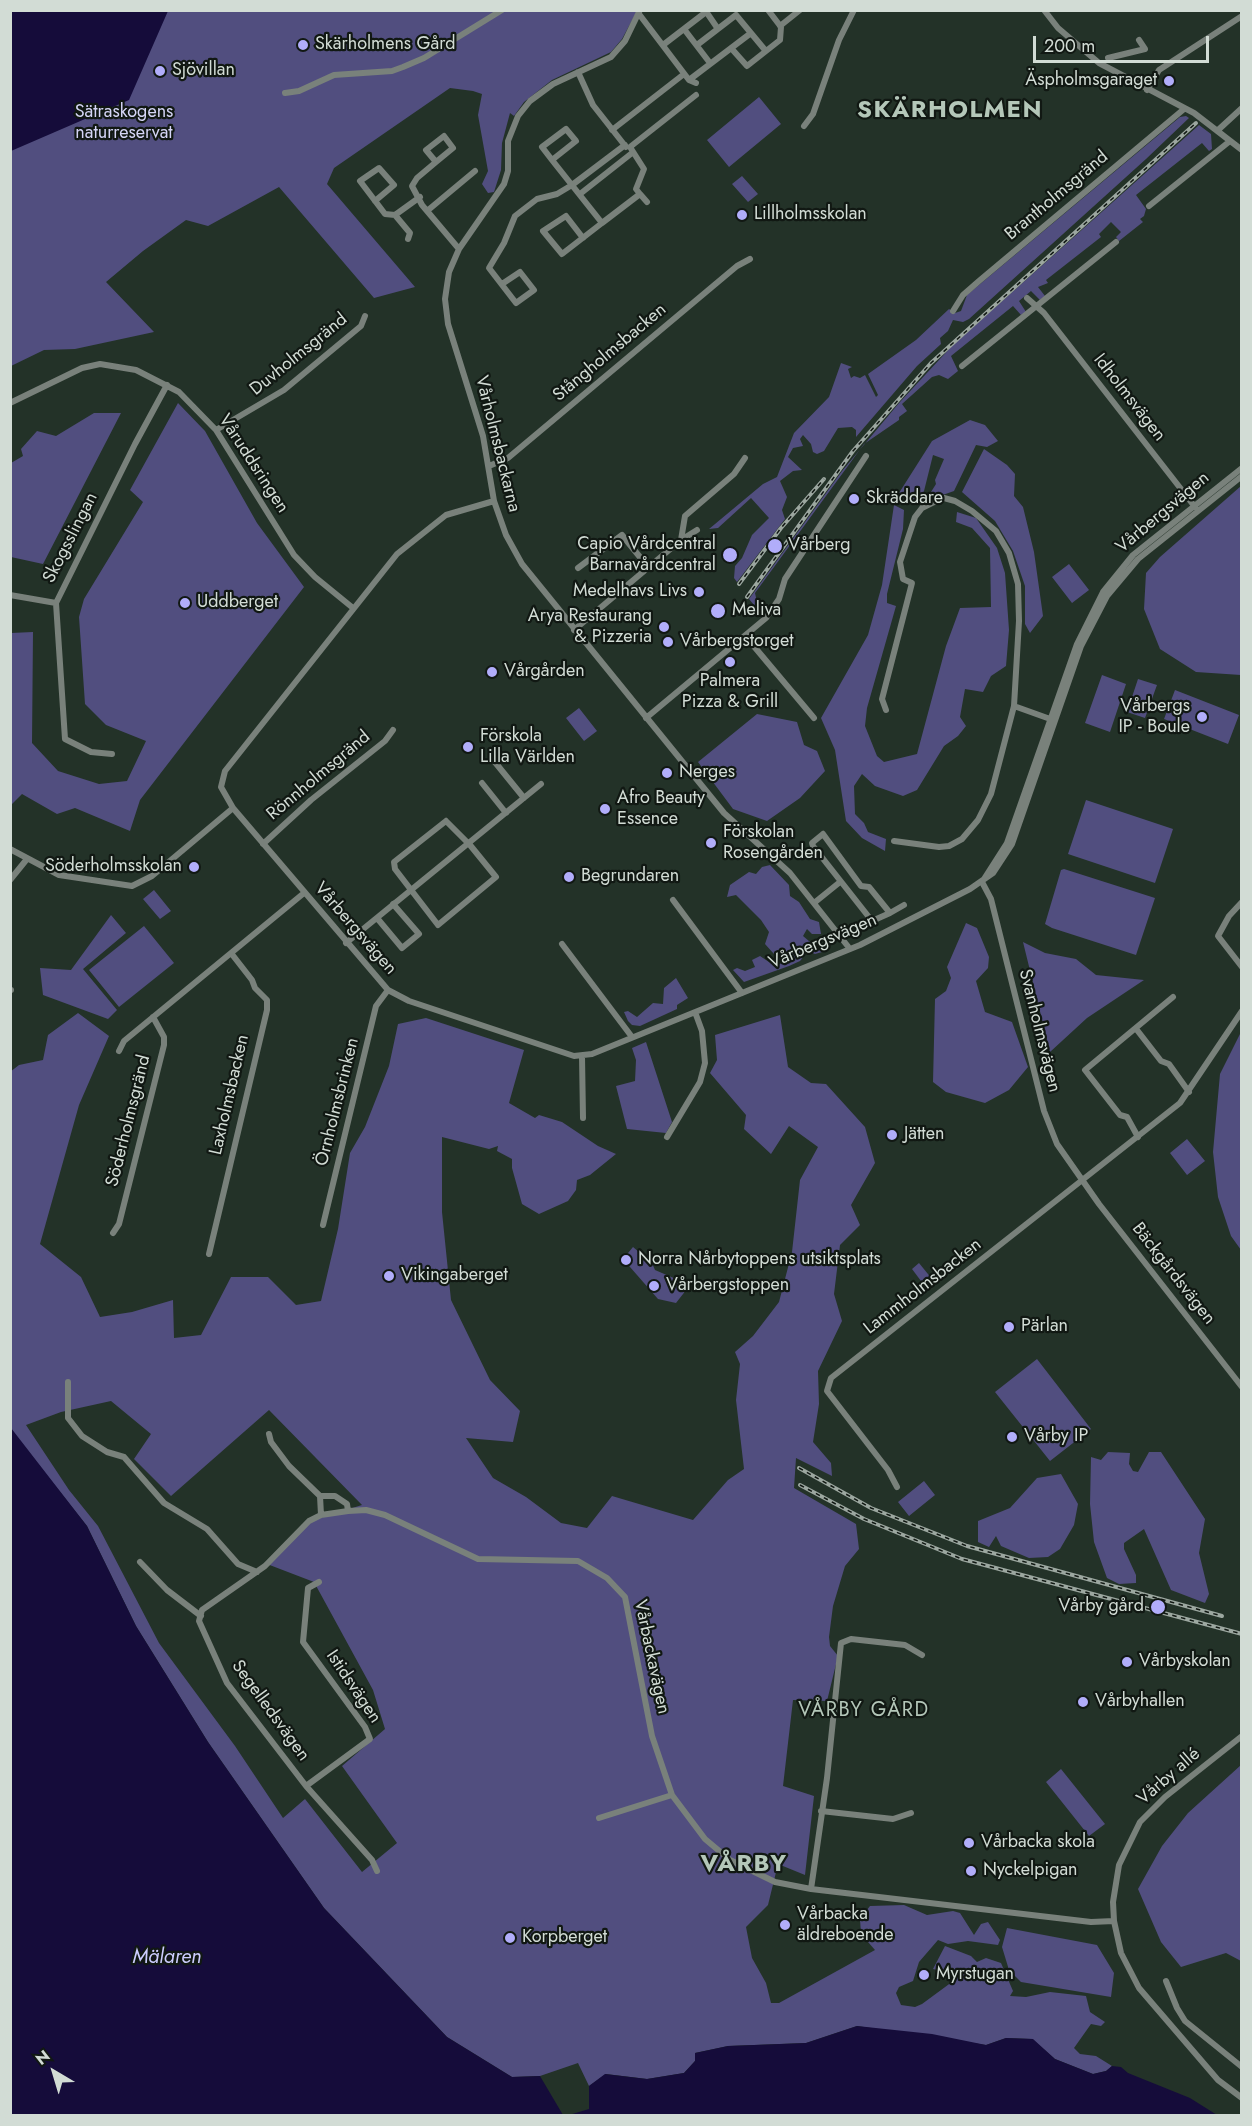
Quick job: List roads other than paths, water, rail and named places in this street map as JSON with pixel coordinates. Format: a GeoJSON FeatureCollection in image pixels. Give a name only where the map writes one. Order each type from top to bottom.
{"type":"FeatureCollection","features":[{"type":"Feature","properties":{"kind":"street"},"geometry":{"type":"LineString","coordinates":[[285,93],[299,91],[334,75],[392,71],[424,58],[502,10]]}},
{"type":"Feature","properties":{"kind":"street"},"geometry":{"type":"LineString","coordinates":[[731,48],[747,66],[782,36],[780,26],[768,10]]}},
{"type":"Feature","properties":{"kind":"street"},"geometry":{"type":"LineString","coordinates":[[780,26],[800,10]]}},
{"type":"Feature","properties":{"kind":"street"},"geometry":{"type":"LineString","coordinates":[[804,126],[813,114],[839,40],[854,10]]}},
{"type":"Feature","properties":{"kind":"street"},"geometry":{"type":"LineString","coordinates":[[1044,10],[1058,28],[1086,54],[1184,109],[1217,130],[1242,150]]}},
{"type":"Feature","properties":{"kind":"street"},"geometry":{"type":"LineString","coordinates":[[663,45],[706,11],[718,29]]}},
{"type":"Feature","properties":{"kind":"street"},"geometry":{"type":"LineString","coordinates":[[640,12],[692,82],[710,63],[751,33]]}},
{"type":"Feature","properties":{"kind":"street","name":"Vårholmsbackarna"},"geometry":{"type":"LineString","coordinates":[[640,12],[618,50],[610,57],[543,91],[518,116],[508,141],[508,171],[504,184],[459,249],[449,272],[445,308],[481,428],[494,501],[506,535],[522,564],[724,813],[781,864],[850,949]]}},
{"type":"Feature","properties":{"kind":"street"},"geometry":{"type":"LineString","coordinates":[[697,45],[736,15],[765,50]]}},
{"type":"Feature","properties":{"kind":"street"},"geometry":{"type":"LineString","coordinates":[[1147,90],[1159,70],[1242,16]]}},
{"type":"Feature","properties":{"kind":"street"},"geometry":{"type":"LineString","coordinates":[[684,29],[710,63]]}},
{"type":"Feature","properties":{"kind":"street"},"geometry":{"type":"LineString","coordinates":[[1108,58],[1145,49],[1139,40]]}},
{"type":"Feature","properties":{"kind":"street"},"geometry":{"type":"LineString","coordinates":[[578,72],[593,105],[644,168],[636,189],[647,202]]}},
{"type":"Feature","properties":{"kind":"street"},"geometry":{"type":"LineString","coordinates":[[612,130],[684,74]]}},
{"type":"Feature","properties":{"kind":"street"},"geometry":{"type":"LineString","coordinates":[[580,194],[628,149],[696,95]]}},
{"type":"Feature","properties":{"kind":"street"},"geometry":{"type":"LineString","coordinates":[[1217,130],[1242,108]]}},
{"type":"Feature","properties":{"kind":"street","name":"Brantholmsgränd"},"geometry":{"type":"LineString","coordinates":[[953,311],[963,295],[979,281],[1184,109]]}},
{"type":"Feature","properties":{"kind":"street"},"geometry":{"type":"LineString","coordinates":[[552,160],[576,141],[566,129],[542,147],[552,160],[572,185],[580,194],[602,223]]}},
{"type":"Feature","properties":{"kind":"street"},"geometry":{"type":"LineString","coordinates":[[1149,206],[1230,141]]}},
{"type":"Feature","properties":{"kind":"street"},"geometry":{"type":"LineString","coordinates":[[502,284],[520,272],[534,290],[516,303],[502,284],[489,265],[504,243],[513,218],[537,199],[557,194],[628,149]]}},
{"type":"Feature","properties":{"kind":"street"},"geometry":{"type":"LineString","coordinates":[[436,162],[413,182],[427,211],[459,249]]}},
{"type":"Feature","properties":{"kind":"street"},"geometry":{"type":"LineString","coordinates":[[375,201],[394,185],[379,168],[360,181],[375,201],[385,214],[395,215],[420,198]]}},
{"type":"Feature","properties":{"kind":"street"},"geometry":{"type":"LineString","coordinates":[[427,211],[475,171]]}},
{"type":"Feature","properties":{"kind":"street"},"geometry":{"type":"LineString","coordinates":[[583,238],[566,216],[543,231],[562,254],[583,238],[602,223],[640,194]]}},
{"type":"Feature","properties":{"kind":"street"},"geometry":{"type":"LineString","coordinates":[[395,215],[410,233],[408,239]]}},
{"type":"Feature","properties":{"kind":"street"},"geometry":{"type":"LineString","coordinates":[[962,366],[1116,242]]}},
{"type":"Feature","properties":{"kind":"street","name":"Stångholmsbacken"},"geometry":{"type":"LineString","coordinates":[[489,466],[508,458],[737,266],[750,259]]}},
{"type":"Feature","properties":{"kind":"street","name":"Idholmsvägen"},"geometry":{"type":"LineString","coordinates":[[1027,298],[1044,313],[1196,508]]}},
{"type":"Feature","properties":{"kind":"street","name":"Duvholmsgränd"},"geometry":{"type":"LineString","coordinates":[[216,430],[278,394],[361,326],[365,316]]}},
{"type":"Feature","properties":{"kind":"street","name":"Våruddsringen"},"geometry":{"type":"LineString","coordinates":[[10,403],[82,368],[100,364],[123,366],[148,374],[195,406],[216,430],[294,555],[315,577],[352,608]]}},
{"type":"Feature","properties":{"kind":"street","name":"Skogsslingan"},"geometry":{"type":"LineString","coordinates":[[112,754],[91,752],[65,739],[56,603],[135,444],[168,386]]}},
{"type":"Feature","properties":{"kind":"street"},"geometry":{"type":"LineString","coordinates":[[646,718],[766,618],[779,599],[785,579],[866,456]]}},
{"type":"Feature","properties":{"kind":"street"},"geometry":{"type":"LineString","coordinates":[[681,540],[685,516],[734,474],[746,458]]}},
{"type":"Feature","properties":{"kind":"street","name":"Vårbergsvägen"},"geometry":{"type":"LineString","coordinates":[[1196,508],[1242,468]]}},
{"type":"Feature","properties":{"kind":"street","name":"Vårbergsvägen"},"geometry":{"type":"LineString","coordinates":[[494,501],[454,511],[438,520],[397,554],[225,771],[221,787],[233,808],[388,990],[409,1001],[554,1051],[582,1056],[850,949],[982,882],[1000,865],[1012,844],[1077,644],[1102,592],[1133,555],[1242,476]]}},
{"type":"Feature","properties":{"kind":"street"},"geometry":{"type":"LineString","coordinates":[[886,710],[882,699],[912,583],[903,579],[900,562],[915,517],[922,507],[944,498],[955,501],[985,520],[996,531],[1009,553],[1018,584],[1020,603],[1014,706],[991,795],[978,820],[962,839],[939,848],[894,841]]}},
{"type":"Feature","properties":{"kind":"street"},"geometry":{"type":"LineString","coordinates":[[574,630],[681,540],[698,530]]}},
{"type":"Feature","properties":{"kind":"street"},"geometry":{"type":"LineString","coordinates":[[578,568],[622,535],[648,567]]}},
{"type":"Feature","properties":{"kind":"street"},"geometry":{"type":"LineString","coordinates":[[10,595],[56,603]]}},
{"type":"Feature","properties":{"kind":"street"},"geometry":{"type":"LineString","coordinates":[[752,644],[814,718]]}},
{"type":"Feature","properties":{"kind":"street"},"geometry":{"type":"LineString","coordinates":[[1014,706],[1053,720]]}},
{"type":"Feature","properties":{"kind":"street","name":"Rönnholmsgränd"},"geometry":{"type":"LineString","coordinates":[[263,844],[311,800],[385,741],[393,730]]}},
{"type":"Feature","properties":{"kind":"street"},"geometry":{"type":"LineString","coordinates":[[494,761],[524,798]]}},
{"type":"Feature","properties":{"kind":"street"},"geometry":{"type":"LineString","coordinates":[[482,783],[506,813]]}},
{"type":"Feature","properties":{"kind":"street"},"geometry":{"type":"LineString","coordinates":[[346,943],[540,784]]}},
{"type":"Feature","properties":{"kind":"street"},"geometry":{"type":"LineString","coordinates":[[10,849],[63,876],[132,886],[152,876],[233,808]]}},
{"type":"Feature","properties":{"kind":"street"},"geometry":{"type":"LineString","coordinates":[[446,821],[470,845],[496,877],[438,925],[411,890],[394,869],[394,862],[446,821]]}},
{"type":"Feature","properties":{"kind":"street"},"geometry":{"type":"LineString","coordinates":[[890,913],[869,887],[861,886],[823,834],[812,843],[872,921],[890,913],[904,905]]}},
{"type":"Feature","properties":{"kind":"street"},"geometry":{"type":"LineString","coordinates":[[10,880],[27,859]]}},
{"type":"Feature","properties":{"kind":"street"},"geometry":{"type":"LineString","coordinates":[[814,903],[840,882]]}},
{"type":"Feature","properties":{"kind":"street","name":"Svanholmsvägen"},"geometry":{"type":"LineString","coordinates":[[982,882],[991,899],[1049,1126],[1066,1161],[1081,1180]]}},
{"type":"Feature","properties":{"kind":"street","name":"Söderholmsgränd"},"geometry":{"type":"LineString","coordinates":[[119,1051],[124,1041],[304,893]]}},
{"type":"Feature","properties":{"kind":"street"},"geometry":{"type":"LineString","coordinates":[[673,900],[742,993]]}},
{"type":"Feature","properties":{"kind":"street"},"geometry":{"type":"LineString","coordinates":[[1242,902],[1229,916],[1218,936],[1242,967]]}},
{"type":"Feature","properties":{"kind":"street"},"geometry":{"type":"LineString","coordinates":[[377,918],[402,948],[419,934],[393,904]]}},
{"type":"Feature","properties":{"kind":"street"},"geometry":{"type":"LineString","coordinates":[[562,944],[632,1037]]}},
{"type":"Feature","properties":{"kind":"street","name":"Laxholmsbacken"},"geometry":{"type":"LineString","coordinates":[[209,1254],[267,1010],[267,1000],[255,988],[252,980],[231,953]]}},
{"type":"Feature","properties":{"kind":"street","name":"Örnholmsbrinken"},"geometry":{"type":"LineString","coordinates":[[323,1225],[376,1006],[388,990]]}},
{"type":"Feature","properties":{"kind":"street"},"geometry":{"type":"LineString","coordinates":[[1138,1137],[1127,1117],[1120,1115],[1085,1070],[1137,1030],[1140,1024],[1173,997]]}},
{"type":"Feature","properties":{"kind":"street","name":"Lammholmsbacken"},"geometry":{"type":"LineString","coordinates":[[897,1487],[888,1470],[827,1391],[831,1378],[1180,1103],[1242,1011]]}},
{"type":"Feature","properties":{"kind":"street"},"geometry":{"type":"LineString","coordinates":[[667,1137],[700,1082],[705,1063],[702,1031],[695,1012]]}},
{"type":"Feature","properties":{"kind":"street","name":"Söderholmsgränd"},"geometry":{"type":"LineString","coordinates":[[113,1233],[119,1224],[164,1045],[164,1037],[153,1017]]}},
{"type":"Feature","properties":{"kind":"street"},"geometry":{"type":"LineString","coordinates":[[1137,1030],[1161,1061],[1169,1064],[1189,1092]]}},
{"type":"Feature","properties":{"kind":"street"},"geometry":{"type":"LineString","coordinates":[[582,1056],[583,1118]]}},
{"type":"Feature","properties":{"kind":"street","name":"Bäckgårdsvägen"},"geometry":{"type":"LineString","coordinates":[[1081,1180],[1242,1387]]}},
{"type":"Feature","properties":{"kind":"street"},"geometry":{"type":"LineString","coordinates":[[68,1382],[68,1418],[82,1436],[106,1452],[124,1457],[164,1503],[207,1529],[238,1564],[256,1572]]}},
{"type":"Feature","properties":{"kind":"street"},"geometry":{"type":"LineString","coordinates":[[269,1434],[271,1442],[289,1466],[320,1496],[321,1515]]}},
{"type":"Feature","properties":{"kind":"street"},"geometry":{"type":"LineString","coordinates":[[320,1496],[335,1496],[347,1503],[348,1511]]}},
{"type":"Feature","properties":{"kind":"street","name":"Vårbackavägen"},"geometry":{"type":"LineString","coordinates":[[256,1572],[309,1521],[321,1515],[366,1510],[385,1515],[478,1559],[578,1561],[607,1578],[625,1597],[652,1736],[672,1795],[705,1839],[730,1860],[775,1882],[812,1889],[1091,1922],[1114,1921]]}},
{"type":"Feature","properties":{"kind":"street"},"geometry":{"type":"LineString","coordinates":[[140,1562],[167,1590],[201,1616],[202,1610],[256,1572]]}},
{"type":"Feature","properties":{"kind":"street","name":"Istidsvägen"},"geometry":{"type":"LineString","coordinates":[[306,1786],[370,1739],[365,1727],[303,1642],[308,1587],[319,1582]]}},
{"type":"Feature","properties":{"kind":"street","name":"Segelledsvägen"},"geometry":{"type":"LineString","coordinates":[[201,1616],[199,1621],[203,1635],[227,1683],[306,1786],[372,1860],[377,1871]]}},
{"type":"Feature","properties":{"kind":"street"},"geometry":{"type":"LineString","coordinates":[[812,1889],[841,1643],[851,1639],[905,1645],[922,1655]]}},
{"type":"Feature","properties":{"kind":"street","name":"Vårby allé"},"geometry":{"type":"LineString","coordinates":[[1242,1736],[1165,1797],[1140,1822],[1119,1865],[1113,1902],[1114,1921],[1128,1971],[1218,2080],[1242,2098]]}},
{"type":"Feature","properties":{"kind":"street"},"geometry":{"type":"LineString","coordinates":[[599,1818],[672,1795]]}},
{"type":"Feature","properties":{"kind":"street"},"geometry":{"type":"LineString","coordinates":[[821,1811],[893,1819],[911,1813]]}},
{"type":"Feature","properties":{"kind":"street"},"geometry":{"type":"LineString","coordinates":[[1166,1981],[1177,2008],[1195,2031],[1242,2067]]}},
{"type":"Feature","properties":{"kind":"street"},"geometry":{"type":"LineString","coordinates":[[1184,2041],[1195,2031]]}},
{"type":"Feature","properties":{"kind":"water"},"geometry":{"type":"Polygon","coordinates":[[[11,10],[168,11],[129,100],[11,151],[11,10]]]}},
{"type":"Feature","properties":{"kind":"water","name":"Mälaren"},"geometry":{"type":"Polygon","coordinates":[[[11,1428],[87,1526],[136,1626],[208,1742],[324,1908],[447,2037],[512,2077],[540,2076],[563,2115],[11,2115],[11,1428]]]}},
{"type":"Feature","properties":{"kind":"water"},"geometry":{"type":"Polygon","coordinates":[[[857,2026],[932,2034],[986,2045],[1006,2038],[1033,2039],[1055,2059],[1093,2074],[1106,2071],[1112,2066],[1121,2067],[1128,2073],[1190,2098],[1217,2115],[569,2115],[589,2109],[589,2086],[605,2074],[647,2079],[684,2073],[695,2061],[695,2053],[728,2046],[806,2043],[857,2026]]]}},
{"type":"Feature","properties":{"kind":"railway"},"geometry":{"type":"LineString","coordinates":[[747,597],[853,451],[931,363],[1196,123]]}},
{"type":"Feature","properties":{"kind":"railway"},"geometry":{"type":"LineString","coordinates":[[739,584],[781,528],[824,479]]}},
{"type":"Feature","properties":{"kind":"railway"},"geometry":{"type":"LineString","coordinates":[[799,1468],[871,1508],[967,1546],[1222,1616]]}},
{"type":"Feature","properties":{"kind":"railway"},"geometry":{"type":"LineString","coordinates":[[800,1485],[864,1519],[962,1559],[1242,1634]]}},
{"type":"Feature","properties":{"kind":"place","name":"Skärholmens Gård"},"geometry":{"type":"Point","coordinates":[303,45]}},
{"type":"Feature","properties":{"kind":"place","name":"Sjövillan"},"geometry":{"type":"Point","coordinates":[160,71]}},
{"type":"Feature","properties":{"kind":"place","name":"Äspholmsgaraget"},"geometry":{"type":"Point","coordinates":[1169,81]}},
{"type":"Feature","properties":{"kind":"place","name":"Lillholmsskolan"},"geometry":{"type":"Point","coordinates":[742,215]}},
{"type":"Feature","properties":{"kind":"place","name":"Skräddare"},"geometry":{"type":"Point","coordinates":[854,499]}},
{"type":"Feature","properties":{"kind":"place","name":"Vårberg"},"geometry":{"type":"Point","coordinates":[775,546]}},
{"type":"Feature","properties":{"kind":"place","name":"Capio Vårdcentral Barnavårdcentral"},"geometry":{"type":"Point","coordinates":[730,555]}},
{"type":"Feature","properties":{"kind":"place","name":"Medelhavs Livs"},"geometry":{"type":"Point","coordinates":[699,592]}},
{"type":"Feature","properties":{"kind":"place","name":"Uddberget"},"geometry":{"type":"Point","coordinates":[185,603]}},
{"type":"Feature","properties":{"kind":"place","name":"Meliva"},"geometry":{"type":"Point","coordinates":[718,611]}},
{"type":"Feature","properties":{"kind":"place","name":"Arya Restaurang & Pizzeria"},"geometry":{"type":"Point","coordinates":[664,627]}},
{"type":"Feature","properties":{"kind":"place","name":"Vårbergstorget"},"geometry":{"type":"Point","coordinates":[668,642]}},
{"type":"Feature","properties":{"kind":"place","name":"Palmera Pizza & Grill"},"geometry":{"type":"Point","coordinates":[730,662]}},
{"type":"Feature","properties":{"kind":"place","name":"Vårgården"},"geometry":{"type":"Point","coordinates":[492,672]}},
{"type":"Feature","properties":{"kind":"place","name":"Vårbergs IP - Boule"},"geometry":{"type":"Point","coordinates":[1202,717]}},
{"type":"Feature","properties":{"kind":"place","name":"Förskola Lilla Världen"},"geometry":{"type":"Point","coordinates":[468,747]}},
{"type":"Feature","properties":{"kind":"place","name":"Nerges"},"geometry":{"type":"Point","coordinates":[667,773]}},
{"type":"Feature","properties":{"kind":"place","name":"Afro Beauty Essence"},"geometry":{"type":"Point","coordinates":[605,809]}},
{"type":"Feature","properties":{"kind":"place","name":"Förskolan Rosengården"},"geometry":{"type":"Point","coordinates":[711,843]}},
{"type":"Feature","properties":{"kind":"place","name":"Söderholmsskolan"},"geometry":{"type":"Point","coordinates":[194,867]}},
{"type":"Feature","properties":{"kind":"place","name":"Begrundaren"},"geometry":{"type":"Point","coordinates":[569,877]}},
{"type":"Feature","properties":{"kind":"place","name":"Jätten"},"geometry":{"type":"Point","coordinates":[892,1135]}},
{"type":"Feature","properties":{"kind":"place","name":"Norra Nårbytoppens utsiktsplats"},"geometry":{"type":"Point","coordinates":[626,1260]}},
{"type":"Feature","properties":{"kind":"place","name":"Vikingaberget"},"geometry":{"type":"Point","coordinates":[389,1276]}},
{"type":"Feature","properties":{"kind":"place","name":"Vårbergstoppen"},"geometry":{"type":"Point","coordinates":[654,1286]}},
{"type":"Feature","properties":{"kind":"place","name":"Pärlan"},"geometry":{"type":"Point","coordinates":[1009,1327]}},
{"type":"Feature","properties":{"kind":"place","name":"Vårby IP"},"geometry":{"type":"Point","coordinates":[1012,1437]}},
{"type":"Feature","properties":{"kind":"place","name":"Vårby gård"},"geometry":{"type":"Point","coordinates":[1158,1607]}},
{"type":"Feature","properties":{"kind":"place","name":"Vårbyskolan"},"geometry":{"type":"Point","coordinates":[1127,1662]}},
{"type":"Feature","properties":{"kind":"place","name":"Vårbyhallen"},"geometry":{"type":"Point","coordinates":[1083,1702]}},
{"type":"Feature","properties":{"kind":"place","name":"Vårbacka skola"},"geometry":{"type":"Point","coordinates":[969,1843]}},
{"type":"Feature","properties":{"kind":"place","name":"Nyckelpigan"},"geometry":{"type":"Point","coordinates":[971,1871]}},
{"type":"Feature","properties":{"kind":"place","name":"Vårbacka äldreboende"},"geometry":{"type":"Point","coordinates":[785,1925]}},
{"type":"Feature","properties":{"kind":"place","name":"Korpberget"},"geometry":{"type":"Point","coordinates":[510,1938]}},
{"type":"Feature","properties":{"kind":"place","name":"Myrstugan"},"geometry":{"type":"Point","coordinates":[924,1975]}},
{"type":"Feature","properties":{"kind":"district","name":"SKÄRHOLMEN"},"geometry":{"type":"Point","coordinates":[950,111]}},
{"type":"Feature","properties":{"kind":"district","name":"VÅRBY GÅRD"},"geometry":{"type":"Point","coordinates":[864,1711]}},
{"type":"Feature","properties":{"kind":"district","name":"VÅRBY"},"geometry":{"type":"Point","coordinates":[744,1865]}},
{"type":"Feature","properties":{"kind":"park label","name":"Sätraskogens naturreservat"},"geometry":{"type":"Point","coordinates":[124,123]}}]}
